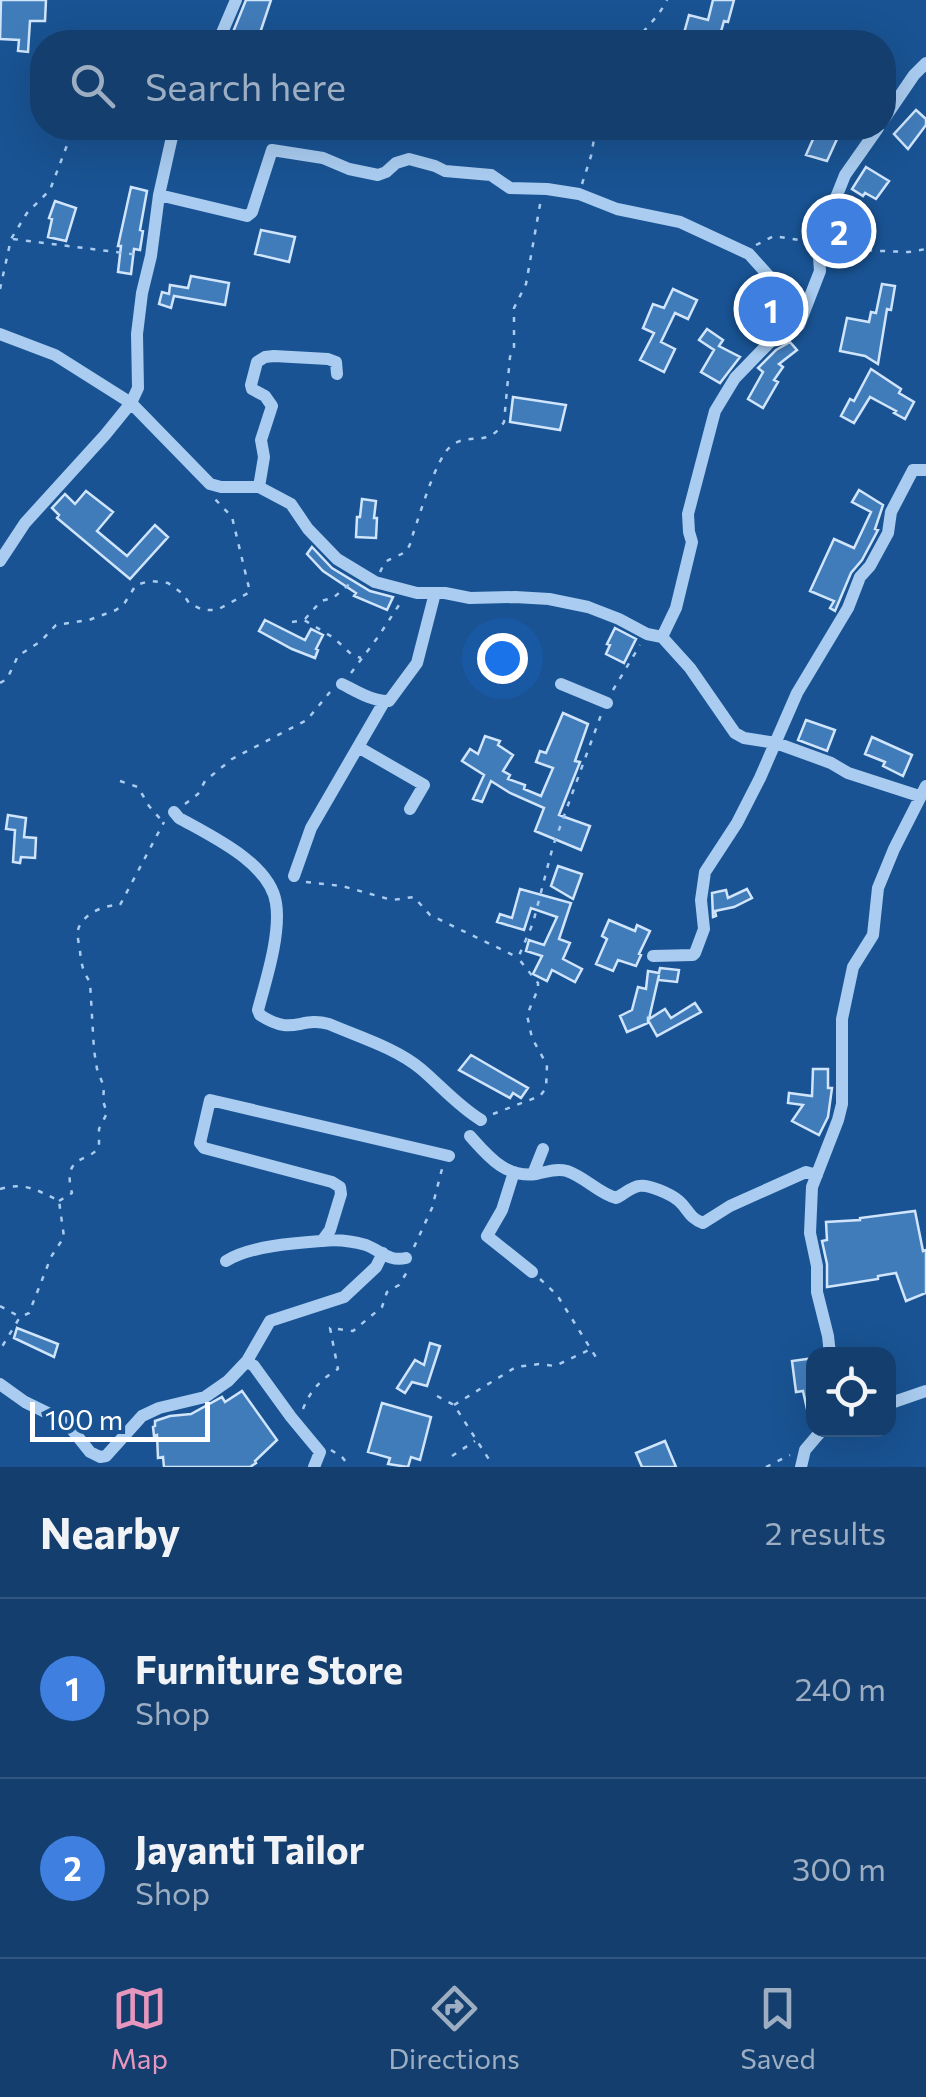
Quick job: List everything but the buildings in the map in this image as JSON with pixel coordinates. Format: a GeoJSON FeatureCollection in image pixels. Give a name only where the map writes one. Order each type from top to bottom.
{"type":"FeatureCollection","features":[{"type":"Feature","properties":{"kind":"street"},"geometry":{"type":"LineString","coordinates":[[223,30],[236,0]]}},
{"type":"Feature","properties":{"kind":"street"},"geometry":{"type":"LineString","coordinates":[[896,102],[926,63]]}},
{"type":"Feature","properties":{"kind":"street"},"geometry":{"type":"LineString","coordinates":[[0,561],[25,523],[105,436],[138,388],[137,334],[142,293],[171,140]]}},
{"type":"Feature","properties":{"kind":"street"},"geometry":{"type":"LineString","coordinates":[[655,636],[676,608],[692,542],[688,514],[715,411],[735,378],[758,354],[799,325],[820,271],[818,243],[846,175],[870,140]]}},
{"type":"Feature","properties":{"kind":"street"},"geometry":{"type":"LineString","coordinates":[[159,195],[248,216],[272,150],[322,158],[378,176],[409,159],[444,170],[492,175],[510,188],[579,194],[617,208],[680,222],[749,254],[767,274],[799,325]]}},
{"type":"Feature","properties":{"kind":"street"},"geometry":{"type":"LineString","coordinates":[[0,334],[56,356],[131,403],[210,484],[259,487],[291,504],[308,529],[338,559],[375,582],[435,594],[470,598],[515,596],[588,607],[655,636],[701,681],[735,733],[744,738],[776,743],[831,762],[848,773],[923,791],[878,888],[873,935],[852,967],[842,1019],[842,1104],[812,1187],[810,1233],[829,1347]]}},
{"type":"Feature","properties":{"kind":"street"},"geometry":{"type":"LineString","coordinates":[[259,487],[264,457],[261,440],[272,406],[265,396],[252,389],[260,359],[328,359],[336,362],[337,374]]}},
{"type":"Feature","properties":{"kind":"street"},"geometry":{"type":"LineString","coordinates":[[653,956],[694,953],[704,930],[701,900],[705,872],[736,823],[797,693],[888,532],[891,512],[913,470],[926,470]]}},
{"type":"Feature","properties":{"kind":"street"},"geometry":{"type":"LineString","coordinates":[[294,876],[311,828],[384,702],[417,663],[435,594]]}},
{"type":"Feature","properties":{"kind":"street"},"geometry":{"type":"LineString","coordinates":[[342,684],[384,702]]}},
{"type":"Feature","properties":{"kind":"street"},"geometry":{"type":"LineString","coordinates":[[561,684],[607,703]]}},
{"type":"Feature","properties":{"kind":"street"},"geometry":{"type":"LineString","coordinates":[[358,747],[424,785],[410,810]]}},
{"type":"Feature","properties":{"kind":"street"},"geometry":{"type":"LineString","coordinates":[[174,812],[256,867],[273,894],[273,954],[260,1015],[285,1027],[318,1021],[329,1024],[399,1056],[420,1068],[480,1120]]}},
{"type":"Feature","properties":{"kind":"street"},"geometry":{"type":"LineString","coordinates":[[322,1240],[330,1230],[340,1187],[204,1148],[200,1143],[210,1100],[449,1156]]}},
{"type":"Feature","properties":{"kind":"street"},"geometry":{"type":"LineString","coordinates":[[470,1136],[501,1168],[533,1174],[562,1170],[616,1198],[642,1186],[674,1197],[689,1215],[703,1223],[791,1178],[806,1172],[817,1175]]}},
{"type":"Feature","properties":{"kind":"street"},"geometry":{"type":"LineString","coordinates":[[533,1174],[543,1149]]}},
{"type":"Feature","properties":{"kind":"street"},"geometry":{"type":"LineString","coordinates":[[514,1172],[502,1210],[487,1236],[532,1272]]}},
{"type":"Feature","properties":{"kind":"street"},"geometry":{"type":"LineString","coordinates":[[226,1261],[265,1248],[322,1240],[353,1242],[396,1260],[406,1258]]}},
{"type":"Feature","properties":{"kind":"street"},"geometry":{"type":"LineString","coordinates":[[0,1384],[25,1402],[66,1422],[90,1452],[100,1457],[112,1452],[142,1416],[158,1408],[205,1397],[228,1381],[247,1360],[270,1321],[336,1302],[376,1267],[384,1253]]}},
{"type":"Feature","properties":{"kind":"street"},"geometry":{"type":"LineString","coordinates":[[247,1360],[320,1452],[314,1467]]}},
{"type":"Feature","properties":{"kind":"street"},"geometry":{"type":"LineString","coordinates":[[896,1401],[926,1390]]}},
{"type":"Feature","properties":{"kind":"street"},"geometry":{"type":"LineString","coordinates":[[801,1467],[805,1450],[816,1437]]}},
{"type":"Feature","properties":{"kind":"path"},"geometry":{"type":"LineString","coordinates":[[644,30],[652,25],[667,0]]}},
{"type":"Feature","properties":{"kind":"path"},"geometry":{"type":"LineString","coordinates":[[0,289],[12,239],[27,213],[50,190],[69,140]]}},
{"type":"Feature","properties":{"kind":"path"},"geometry":{"type":"LineString","coordinates":[[579,194],[594,140]]}},
{"type":"Feature","properties":{"kind":"path"},"geometry":{"type":"LineString","coordinates":[[375,582],[385,562],[405,554],[410,547],[442,455],[453,443],[488,438],[504,422],[514,347],[514,308],[526,284],[541,198],[547,190]]}},
{"type":"Feature","properties":{"kind":"path"},"geometry":{"type":"LineString","coordinates":[[749,254],[756,245],[774,236],[818,243]]}},
{"type":"Feature","properties":{"kind":"path"},"geometry":{"type":"LineString","coordinates":[[12,239],[151,256]]}},
{"type":"Feature","properties":{"kind":"path"},"geometry":{"type":"LineString","coordinates":[[820,271],[834,259],[850,256],[857,250],[926,249]]}},
{"type":"Feature","properties":{"kind":"path"},"geometry":{"type":"LineString","coordinates":[[0,683],[8,679],[18,656],[56,625],[89,620],[116,610],[136,586],[150,581],[168,583],[189,603],[203,610],[217,610],[250,592],[237,528],[212,496],[210,484]]}},
{"type":"Feature","properties":{"kind":"path"},"geometry":{"type":"LineString","coordinates":[[292,622],[304,620],[321,601],[333,598],[362,574]]}},
{"type":"Feature","properties":{"kind":"path"},"geometry":{"type":"LineString","coordinates":[[58,1201],[72,1193],[70,1171],[76,1162],[95,1152],[99,1145],[98,1130],[108,1113],[94,1050],[90,982],[80,961],[77,931],[81,922],[102,907],[120,905],[166,818],[198,794],[218,769],[307,720],[362,658],[391,618],[404,590]]}},
{"type":"Feature","properties":{"kind":"path"},"geometry":{"type":"LineString","coordinates":[[304,620],[334,638],[350,654],[362,658]]}},
{"type":"Feature","properties":{"kind":"path"},"geometry":{"type":"LineString","coordinates":[[518,958],[533,922],[552,846],[607,703],[614,687],[655,636]]}},
{"type":"Feature","properties":{"kind":"path"},"geometry":{"type":"LineString","coordinates":[[120,781],[138,787],[164,823]]}},
{"type":"Feature","properties":{"kind":"path"},"geometry":{"type":"LineString","coordinates":[[294,876],[299,882],[342,886],[392,900],[414,897],[430,915],[518,958],[538,982],[527,1014],[532,1038],[547,1065],[546,1088],[540,1096],[480,1120]]}},
{"type":"Feature","properties":{"kind":"path"},"geometry":{"type":"LineString","coordinates":[[298,1425],[314,1388],[338,1369],[330,1328],[353,1331],[382,1306],[386,1292],[399,1285],[407,1271],[406,1258],[432,1208],[441,1170],[449,1156]]}},
{"type":"Feature","properties":{"kind":"path"},"geometry":{"type":"LineString","coordinates":[[0,1190],[31,1186],[58,1201]]}},
{"type":"Feature","properties":{"kind":"path"},"geometry":{"type":"LineString","coordinates":[[0,1350],[20,1317],[29,1312],[51,1257],[64,1237],[58,1201]]}},
{"type":"Feature","properties":{"kind":"path"},"geometry":{"type":"LineString","coordinates":[[532,1272],[558,1295],[600,1362]]}},
{"type":"Feature","properties":{"kind":"path"},"geometry":{"type":"LineString","coordinates":[[0,1306],[20,1317]]}},
{"type":"Feature","properties":{"kind":"path"},"geometry":{"type":"LineString","coordinates":[[454,1404],[516,1367],[555,1366],[591,1349]]}},
{"type":"Feature","properties":{"kind":"path"},"geometry":{"type":"LineString","coordinates":[[437,1396],[454,1404],[490,1461]]}},
{"type":"Feature","properties":{"kind":"path"},"geometry":{"type":"LineString","coordinates":[[452,1456],[476,1440]]}},
{"type":"Feature","properties":{"kind":"path"},"geometry":{"type":"LineString","coordinates":[[320,1452],[333,1450],[350,1467]]}},
{"type":"Feature","properties":{"kind":"path"},"geometry":{"type":"LineString","coordinates":[[766,1467],[805,1450]]}},
{"type":"Feature","properties":{"kind":"place","name":"Jayanti Tailor"},"geometry":{"type":"Point","coordinates":[839,231]}},
{"type":"Feature","properties":{"kind":"place","name":"Furniture Store"},"geometry":{"type":"Point","coordinates":[771,309]}}]}
